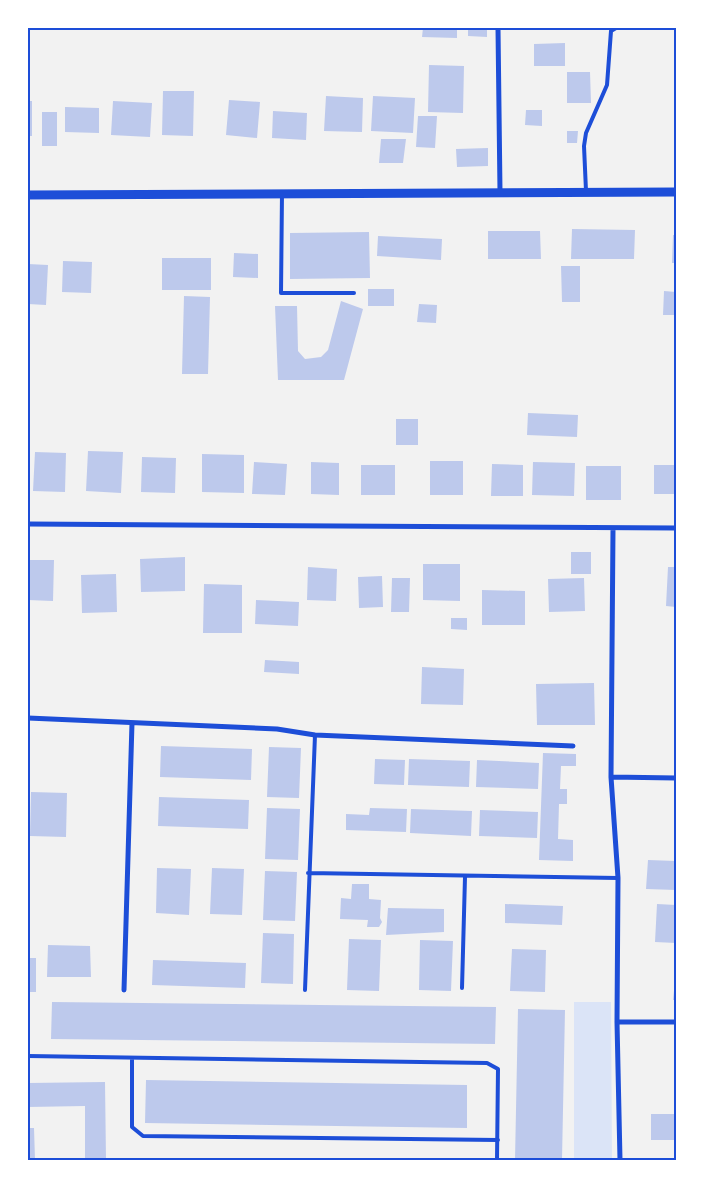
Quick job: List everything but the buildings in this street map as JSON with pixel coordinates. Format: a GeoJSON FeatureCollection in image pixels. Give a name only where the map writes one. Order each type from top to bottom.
{"type":"FeatureCollection","features":[{"type":"Feature","properties":{"kind":"street"},"geometry":{"type":"LineString","coordinates":[[498,28],[500,192]]}},
{"type":"Feature","properties":{"kind":"street"},"geometry":{"type":"LineString","coordinates":[[28,195],[676,192]]}},
{"type":"Feature","properties":{"kind":"street"},"geometry":{"type":"LineString","coordinates":[[28,524],[676,528]]}},
{"type":"Feature","properties":{"kind":"street"},"geometry":{"type":"LineString","coordinates":[[614,529],[611,778],[618,878],[617,1022],[620,1160]]}},
{"type":"Feature","properties":{"kind":"street"},"geometry":{"type":"LineString","coordinates":[[28,718],[277,729],[315,734],[573,746]]}},
{"type":"Feature","properties":{"kind":"street"},"geometry":{"type":"LineString","coordinates":[[124,990],[132,723]]}},
{"type":"Feature","properties":{"kind":"street"},"geometry":{"type":"LineString","coordinates":[[611,778],[676,778]]}},
{"type":"Feature","properties":{"kind":"street"},"geometry":{"type":"LineString","coordinates":[[617,1022],[676,1022]]}},
{"type":"Feature","properties":{"kind":"lane"},"geometry":{"type":"LineString","coordinates":[[586,191],[584,146],[586,133],[607,85],[611,31],[616,28]]}},
{"type":"Feature","properties":{"kind":"lane"},"geometry":{"type":"LineString","coordinates":[[282,194],[280,293],[354,293]]}},
{"type":"Feature","properties":{"kind":"lane"},"geometry":{"type":"LineString","coordinates":[[305,990],[308,873],[315,734]]}},
{"type":"Feature","properties":{"kind":"lane"},"geometry":{"type":"LineString","coordinates":[[308,873],[618,878]]}},
{"type":"Feature","properties":{"kind":"lane"},"geometry":{"type":"LineString","coordinates":[[462,988],[465,877]]}},
{"type":"Feature","properties":{"kind":"lane"},"geometry":{"type":"LineString","coordinates":[[28,1056],[487,1062],[498,1069],[497,1160]]}},
{"type":"Feature","properties":{"kind":"lane"},"geometry":{"type":"LineString","coordinates":[[132,1058],[132,1127],[143,1136],[498,1140]]}},
{"type":"Feature","properties":{"kind":"shaded area"},"geometry":{"type":"Polygon","coordinates":[[[574,1002],[611,1002],[612,1160],[574,1160],[574,1002]]]}}]}
